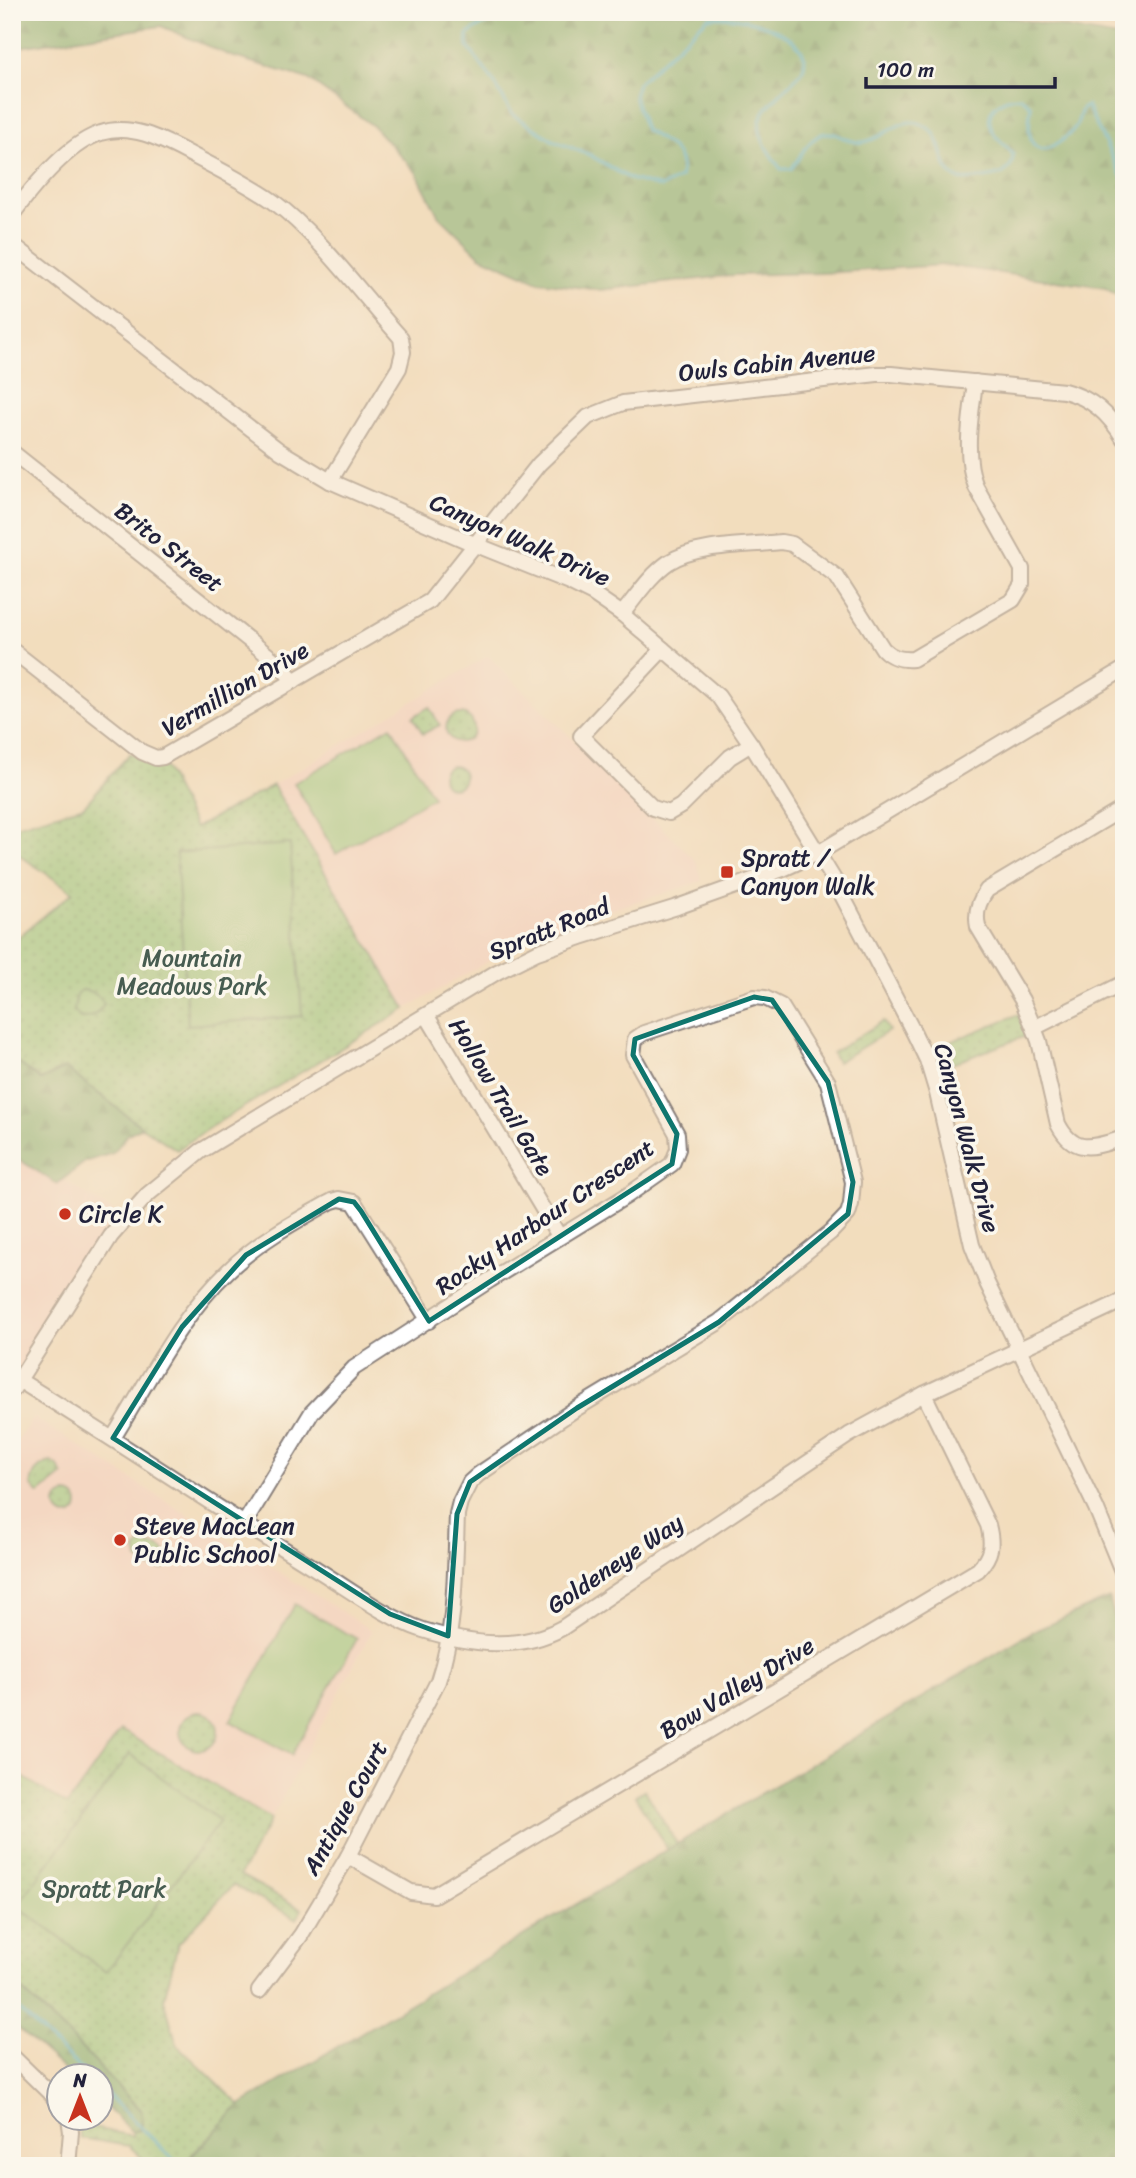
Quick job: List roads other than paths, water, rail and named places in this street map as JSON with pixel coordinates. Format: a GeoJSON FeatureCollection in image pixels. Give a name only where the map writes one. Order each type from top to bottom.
{"type":"FeatureCollection","features":[{"type":"Feature","properties":{"kind":"street"},"geometry":{"type":"LineString","coordinates":[[12,215],[61,160],[80,143],[102,132],[126,130],[155,136],[220,169],[274,202],[295,220],[401,338],[403,352],[399,368],[330,481]]}},
{"type":"Feature","properties":{"kind":"street","name":"Canyon Walk Drive"},"geometry":{"type":"LineString","coordinates":[[12,244],[258,435],[330,481],[593,594],[622,614],[718,696],[818,853],[896,995],[927,1060],[972,1245],[1096,1508],[1124,1576]]}},
{"type":"Feature","properties":{"kind":"street","name":"Owls Cabin Avenue"},"geometry":{"type":"LineString","coordinates":[[474,544],[539,464],[577,426],[602,410],[623,403],[877,374],[1050,388],[1075,394],[1101,408],[1124,439]]}},
{"type":"Feature","properties":{"kind":"street"},"geometry":{"type":"LineString","coordinates":[[622,614],[651,578],[679,557],[703,550],[781,542],[792,544],[837,577],[883,649],[888,654],[904,660],[913,659],[1013,600],[1022,586],[1023,569],[976,488],[969,462],[975,382]]}},
{"type":"Feature","properties":{"kind":"street","name":"Brito Street"},"geometry":{"type":"LineString","coordinates":[[12,452],[279,664],[294,681]]}},
{"type":"Feature","properties":{"kind":"street","name":"Vermillion Drive"},"geometry":{"type":"LineString","coordinates":[[12,650],[142,752],[156,758],[176,751],[430,601],[474,544]]}},
{"type":"Feature","properties":{"kind":"street"},"geometry":{"type":"LineString","coordinates":[[663,649],[580,736],[653,808],[669,813],[681,806],[730,757],[751,744]]}},
{"type":"Feature","properties":{"kind":"street","name":"Spratt Road"},"geometry":{"type":"LineString","coordinates":[[15,1382],[111,1236],[160,1183],[218,1140],[497,972],[537,952],[771,874],[818,853],[1124,669]]}},
{"type":"Feature","properties":{"kind":"street"},"geometry":{"type":"LineString","coordinates":[[1124,808],[987,890],[978,908],[978,927],[1022,1000],[1039,1041],[1058,1124],[1066,1137],[1085,1147],[1124,1138]]}},
{"type":"Feature","properties":{"kind":"street"},"geometry":{"type":"LineString","coordinates":[[1034,1028],[1124,983]]}},
{"type":"Feature","properties":{"kind":"street","name":"Rocky Harbour Crescent"},"geometry":{"type":"LineString","coordinates":[[244,1524],[312,1412],[354,1368],[559,1236],[628,1195],[672,1164],[676,1156],[677,1134],[633,1055],[635,1039],[644,1033],[754,997],[765,998],[780,1006],[828,1082],[853,1182],[852,1205],[848,1214],[831,1232],[719,1322],[577,1408],[470,1482],[457,1514],[453,1601],[448,1636]]}},
{"type":"Feature","properties":{"kind":"street","name":"Hollow Trail Gate"},"geometry":{"type":"LineString","coordinates":[[427,1016],[559,1236]]}},
{"type":"Feature","properties":{"kind":"street"},"geometry":{"type":"LineString","coordinates":[[113,1438],[182,1327],[228,1270],[283,1228],[332,1201],[354,1202],[429,1321]]}},
{"type":"Feature","properties":{"kind":"street","name":"Goldeneye Way"},"geometry":{"type":"LineString","coordinates":[[15,1382],[113,1438],[244,1524],[413,1626],[472,1642],[516,1643],[552,1634],[849,1436],[924,1394],[1020,1348],[1122,1305]]}},
{"type":"Feature","properties":{"kind":"street","name":"Bow Valley Drive"},"geometry":{"type":"LineString","coordinates":[[348,1856],[411,1892],[435,1895],[978,1570],[992,1549],[988,1525],[924,1394]]}},
{"type":"Feature","properties":{"kind":"street","name":"Antique Court"},"geometry":{"type":"LineString","coordinates":[[259,1992],[291,1949],[348,1856],[434,1691],[443,1667],[448,1636]]}},
{"type":"Feature","properties":{"kind":"street"},"geometry":{"type":"LineString","coordinates":[[12,2056],[46,2089]]}},
{"type":"Feature","properties":{"kind":"street"},"geometry":{"type":"LineString","coordinates":[[68,2166],[71,2132]]}},
{"type":"Feature","properties":{"kind":"waterway"},"geometry":{"type":"LineString","coordinates":[[551,12],[545,16],[504,18],[486,23],[467,35],[468,47],[494,82],[512,114],[554,141],[590,155],[630,179],[661,187],[680,178],[681,169],[677,154],[666,143],[645,130],[634,96],[638,83],[708,18],[720,17],[736,18],[772,28],[799,47],[804,58],[802,71],[762,115],[761,137],[781,169],[791,169],[818,136],[830,133],[852,141],[864,142],[897,126],[913,122],[922,124],[936,136],[945,163],[956,178],[972,179],[999,175],[1009,168],[1013,155],[994,133],[991,112],[1000,103],[1021,97],[1031,106],[1030,135],[1035,146],[1041,149],[1054,145],[1068,135],[1077,124],[1082,109],[1087,106],[1124,181]]}},
{"type":"Feature","properties":{"kind":"waterway"},"geometry":{"type":"LineString","coordinates":[[12,2003],[73,2062]]}},
{"type":"Feature","properties":{"kind":"waterway"},"geometry":{"type":"LineString","coordinates":[[116,2103],[180,2166]]}},
{"type":"Feature","properties":{"kind":"place","name":"Spratt / Canyon Walk"},"geometry":{"type":"Point","coordinates":[727,872]}},
{"type":"Feature","properties":{"kind":"place","name":"Circle K"},"geometry":{"type":"Point","coordinates":[65,1214]}},
{"type":"Feature","properties":{"kind":"place","name":"Steve MacLean Public School"},"geometry":{"type":"Point","coordinates":[120,1540]}},
{"type":"Feature","properties":{"kind":"park label","name":"Mountain Meadows Park"},"geometry":{"type":"Point","coordinates":[192,972]}},
{"type":"Feature","properties":{"kind":"park label","name":"Spratt Park"},"geometry":{"type":"Point","coordinates":[104,1889]}}]}
